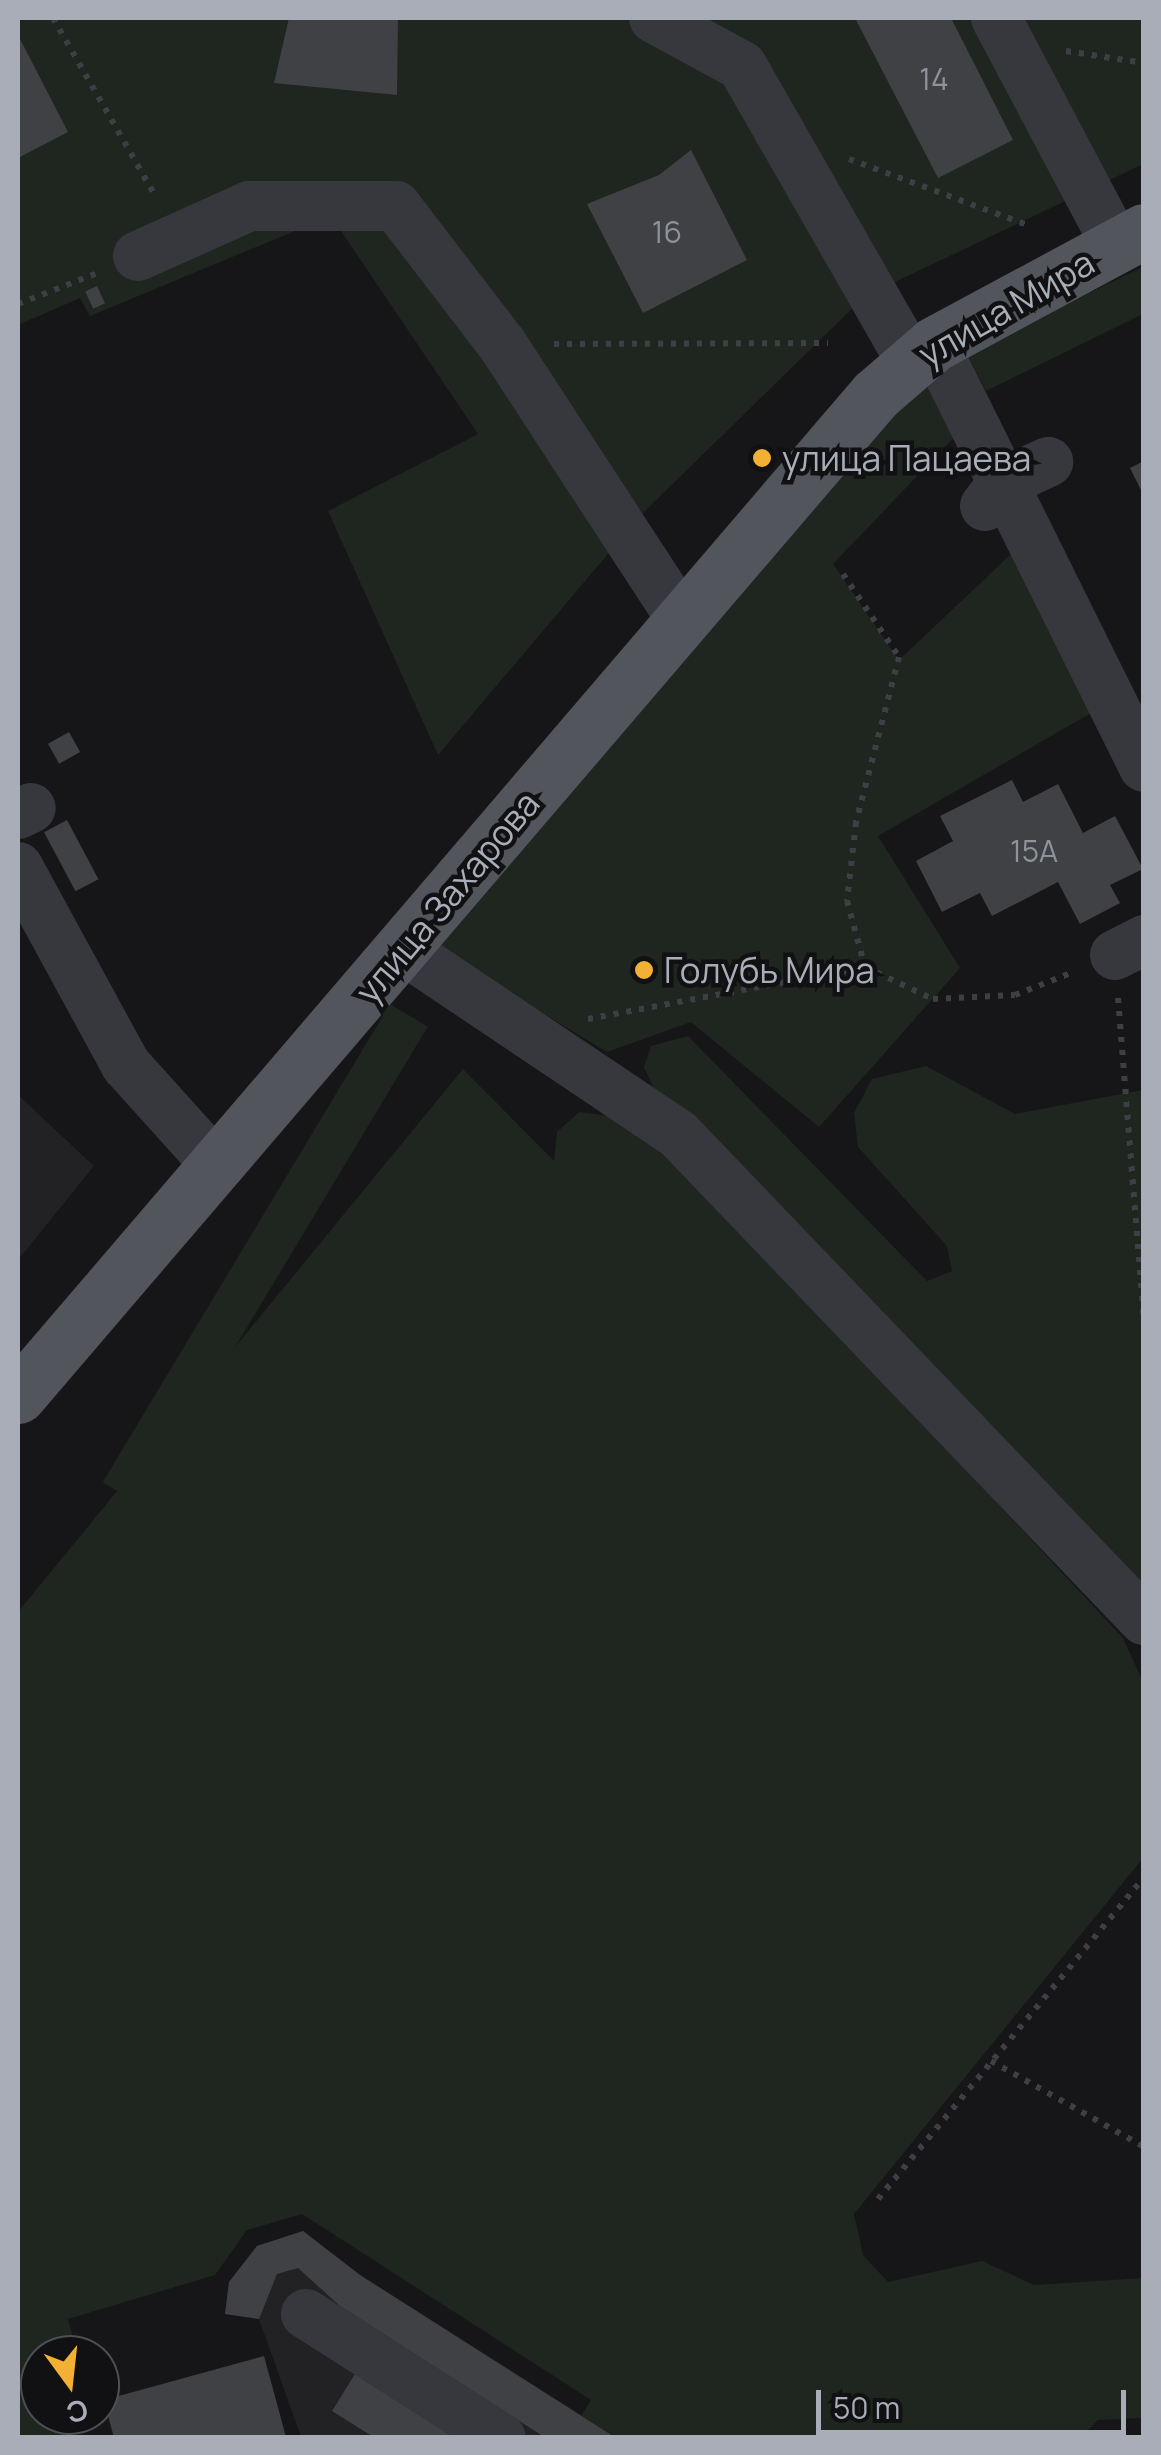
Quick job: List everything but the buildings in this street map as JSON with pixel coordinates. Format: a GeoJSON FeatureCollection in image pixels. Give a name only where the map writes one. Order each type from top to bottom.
{"type":"FeatureCollection","features":[{"type":"Feature","properties":{"kind":"main road","name":"улица Мира"},"geometry":{"type":"LineString","coordinates":[[906,367],[1130,238]]}},
{"type":"Feature","properties":{"kind":"main road","name":"улица Захарова"},"geometry":{"type":"LineString","coordinates":[[18,1396],[404,950],[680,617],[906,367]]}},
{"type":"Feature","properties":{"kind":"street"},"geometry":{"type":"LineString","coordinates":[[654,18],[742,66],[773,131],[906,367],[994,494],[1144,767]]}},
{"type":"Feature","properties":{"kind":"street"},"geometry":{"type":"LineString","coordinates":[[998,21],[1130,238]]}},
{"type":"Feature","properties":{"kind":"street"},"geometry":{"type":"LineString","coordinates":[[158,247],[249,206],[396,206],[502,344],[680,617]]}},
{"type":"Feature","properties":{"kind":"street"},"geometry":{"type":"LineString","coordinates":[[994,494],[1048,462]]}},
{"type":"Feature","properties":{"kind":"street"},"geometry":{"type":"LineString","coordinates":[[18,867],[126,1065],[217,1166]]}},
{"type":"Feature","properties":{"kind":"street"},"geometry":{"type":"LineString","coordinates":[[404,950],[533,1030],[678,1135],[1144,1620]]}},
{"type":"Feature","properties":{"kind":"street"},"geometry":{"type":"LineString","coordinates":[[306,2314],[501,2438]]}},
{"type":"Feature","properties":{"kind":"path"},"geometry":{"type":"LineString","coordinates":[[18,304],[158,247],[53,18]]}},
{"type":"Feature","properties":{"kind":"path"},"geometry":{"type":"LineString","coordinates":[[998,21],[1075,55],[1144,63]]}},
{"type":"Feature","properties":{"kind":"path"},"geometry":{"type":"LineString","coordinates":[[773,131],[1030,226]]}},
{"type":"Feature","properties":{"kind":"path"},"geometry":{"type":"LineString","coordinates":[[502,344],[828,344]]}},
{"type":"Feature","properties":{"kind":"path"},"geometry":{"type":"LineString","coordinates":[[843,574],[899,657],[856,822],[847,900],[865,967]]}},
{"type":"Feature","properties":{"kind":"path"},"geometry":{"type":"LineString","coordinates":[[533,1030],[865,967],[933,999],[1016,995],[1129,948],[1144,1318]]}},
{"type":"Feature","properties":{"kind":"path"},"geometry":{"type":"LineString","coordinates":[[878,2199],[1144,1878]]}},
{"type":"Feature","properties":{"kind":"path"},"geometry":{"type":"LineString","coordinates":[[991,2061],[1144,2147]]}},
{"type":"Feature","properties":{"kind":"shaded area"},"geometry":{"type":"Polygon","coordinates":[[[18,18],[625,18],[733,79],[858,303],[640,516],[438,755],[328,511],[478,434],[331,216],[90,316],[80,298],[18,325],[18,18]]]}},
{"type":"Feature","properties":{"kind":"shaded area"},"geometry":{"type":"Polygon","coordinates":[[[674,18],[1143,18],[1143,164],[895,282],[674,18]]]}},
{"type":"Feature","properties":{"kind":"shaded area"},"geometry":{"type":"Polygon","coordinates":[[[1143,267],[1143,314],[986,391],[966,352],[1143,267]]]}},
{"type":"Feature","properties":{"kind":"shaded area"},"geometry":{"type":"Polygon","coordinates":[[[932,365],[965,426],[833,564],[899,660],[1025,541],[1098,709],[878,836],[960,968],[819,1127],[691,1022],[607,1052],[436,949],[932,365]]]}},
{"type":"Feature","properties":{"kind":"shaded area"},"geometry":{"type":"Polygon","coordinates":[[[390,1004],[428,1027],[140,1505],[103,1482],[390,1004]]]}},
{"type":"Feature","properties":{"kind":"shaded area"},"geometry":{"type":"Polygon","coordinates":[[[688,1036],[927,1281],[952,1271],[947,1246],[858,1147],[854,1113],[872,1079],[926,1066],[1015,1114],[1143,1090],[1143,1593],[653,1087],[644,1067],[651,1046],[688,1036]]]}},
{"type":"Feature","properties":{"kind":"shaded area"},"geometry":{"type":"Polygon","coordinates":[[[463,1069],[554,1161],[557,1132],[579,1112],[640,1120],[1123,1638],[1144,1684],[1143,1858],[854,2214],[863,2255],[888,2282],[982,2261],[1034,2285],[1143,2278],[1143,2418],[1098,2420],[1080,2438],[616,2437],[581,2416],[591,2400],[302,2214],[247,2230],[215,2275],[68,2319],[72,2335],[20,2335],[20,2435],[71,2435],[18,2438],[18,1612],[463,1069]]]}},
{"type":"Feature","properties":{"kind":"shaded area"},"geometry":{"type":"Polygon","coordinates":[[[18,1095],[94,1166],[18,1260],[18,1095]]]}},
{"type":"Feature","properties":{"kind":"shaded area"},"geometry":{"type":"Polygon","coordinates":[[[303,2231],[360,2275],[616,2437],[301,2437],[259,2319],[225,2314],[229,2282],[257,2246],[303,2231]]]}},
{"type":"Feature","properties":{"kind":"place","name":"улица Пацаева"},"geometry":{"type":"Point","coordinates":[762,458]}},
{"type":"Feature","properties":{"kind":"place","name":"Голубь Мира"},"geometry":{"type":"Point","coordinates":[644,970]}}]}
